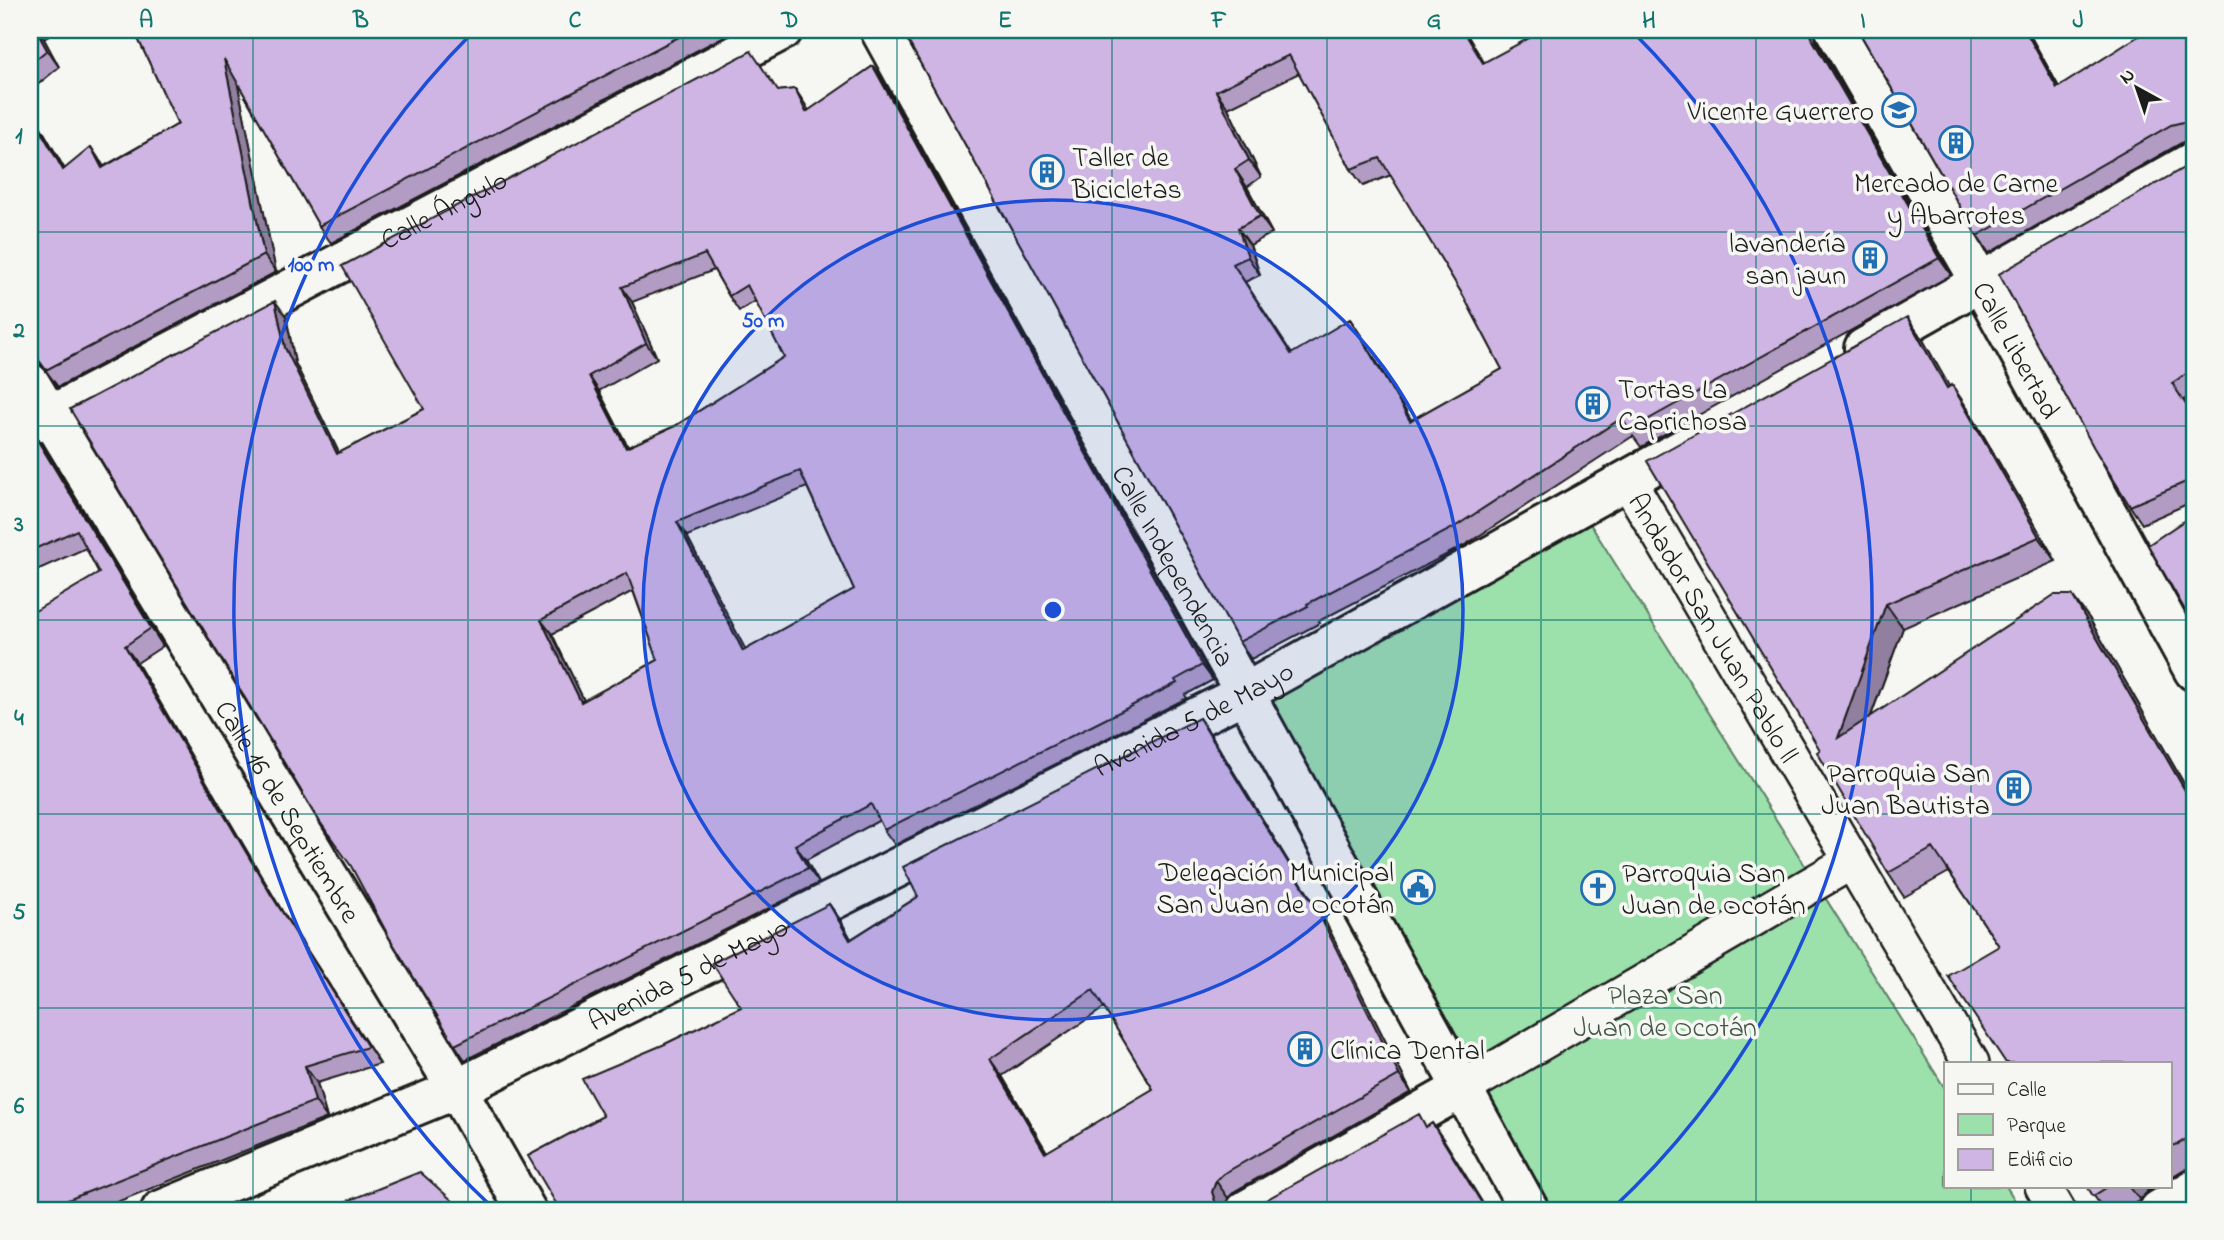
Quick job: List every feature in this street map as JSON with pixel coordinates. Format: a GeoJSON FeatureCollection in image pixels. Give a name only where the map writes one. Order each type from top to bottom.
{"type":"FeatureCollection","features":[{"type":"Feature","properties":{"kind":"street","name":"Calle Ángulo"},"geometry":{"type":"LineString","coordinates":[[40,421],[783,30]]}},
{"type":"Feature","properties":{"kind":"street","name":"Calle Independencia"},"geometry":{"type":"LineString","coordinates":[[880,30],[1243,694],[1530,1210]]}},
{"type":"Feature","properties":{"kind":"street","name":"Calle Libertad"},"geometry":{"type":"LineString","coordinates":[[1835,30],[1982,283],[2194,671]]}},
{"type":"Feature","properties":{"kind":"street"},"geometry":{"type":"LineString","coordinates":[[1835,364],[2194,161]]}},
{"type":"Feature","properties":{"kind":"street","name":"Calle 16 de Septiembre"},"geometry":{"type":"LineString","coordinates":[[30,383],[40,421],[457,1089],[526,1210]]}},
{"type":"Feature","properties":{"kind":"street","name":"Avenida 5 de Mayo"},"geometry":{"type":"LineString","coordinates":[[161,1210],[457,1089],[1243,694],[1725,425]]}},
{"type":"Feature","properties":{"kind":"street","name":"Andador San Juan Pablo ll"},"geometry":{"type":"LineString","coordinates":[[1627,479],[1970,1062]]}},
{"type":"Feature","properties":{"kind":"street"},"geometry":{"type":"LineString","coordinates":[[1246,1210],[1461,1089],[1852,862]]}},
{"type":"Feature","properties":{"kind":"street"},"geometry":{"type":"LineString","coordinates":[[2044,1188],[2057,1210]]}},
{"type":"Feature","properties":{"kind":"street"},"geometry":{"type":"LineString","coordinates":[[2160,1210],[2194,1189]]}},
{"type":"Feature","properties":{"kind":"green space","name":"Plaza San Juan de Ocotán"},"geometry":{"type":"Polygon","coordinates":[[[1589,522],[1944,1087],[1944,1188],[2007,1188],[2021,1210],[1551,1210],[1272,701],[1589,522]]]}},
{"type":"Feature","properties":{"kind":"building"},"geometry":{"type":"Polygon","coordinates":[[[30,30],[36,30],[47,50],[30,64],[30,30]]]}},
{"type":"Feature","properties":{"kind":"building"},"geometry":{"type":"Polygon","coordinates":[[[134,30],[692,30],[319,226],[224,59],[264,255],[46,370],[30,348],[30,112],[63,170],[91,147],[102,168],[178,124],[134,30]]]}},
{"type":"Feature","properties":{"kind":"building"},"geometry":{"type":"Polygon","coordinates":[[[902,30],[1463,30],[1483,63],[1544,30],[1807,30],[1939,258],[1629,430],[1622,418],[1453,528],[1239,642],[902,30]],[[1289,55],[1216,91],[1249,160],[1235,169],[1260,216],[1238,228],[1248,257],[1233,264],[1291,354],[1350,319],[1410,421],[1502,369],[1464,297],[1380,158],[1351,169],[1289,55]]]}},
{"type":"Feature","properties":{"kind":"building"},"geometry":{"type":"Polygon","coordinates":[[[1858,30],[2025,30],[2057,88],[2148,30],[2194,30],[2194,126],[2183,122],[2171,125],[1977,236],[1858,30]]]}},
{"type":"Feature","properties":{"kind":"building"},"geometry":{"type":"Polygon","coordinates":[[[751,51],[778,91],[795,89],[806,112],[873,66],[1202,665],[1175,680],[1177,683],[884,830],[871,804],[795,845],[808,868],[455,1045],[389,937],[351,866],[320,822],[70,409],[275,301],[285,348],[337,454],[424,409],[342,266],[751,51]],[[705,254],[622,287],[646,343],[589,376],[626,448],[675,426],[784,357],[747,285],[729,296],[705,254]],[[800,471],[677,522],[743,651],[854,589],[800,471]],[[627,573],[541,620],[581,702],[658,660],[627,573]]]}},
{"type":"Feature","properties":{"kind":"building"},"geometry":{"type":"Polygon","coordinates":[[[2194,162],[2194,369],[2172,383],[2194,417],[2194,468],[2189,471],[2193,479],[2130,506],[2094,448],[1999,274],[2194,162]]]}},
{"type":"Feature","properties":{"kind":"building","name":"Parroquia San Juan Bautista"},"geometry":{"type":"Polygon","coordinates":[[[1907,317],[1947,388],[1952,385],[2039,537],[1886,604],[1838,738],[2054,595],[2072,595],[2194,806],[2194,1134],[2172,1146],[2172,1062],[2005,1062],[1948,976],[1999,946],[1933,848],[1888,873],[1817,752],[1820,750],[1647,461],[1907,317]]]}},
{"type":"Feature","properties":{"kind":"building"},"geometry":{"type":"Polygon","coordinates":[[[30,428],[151,628],[125,646],[270,893],[368,1047],[305,1066],[315,1101],[43,1210],[30,1210],[30,614],[99,573],[77,530],[30,551],[30,428]]]}},
{"type":"Feature","properties":{"kind":"building"},"geometry":{"type":"Polygon","coordinates":[[[2194,514],[2194,626],[2148,545],[2194,514]]]}},
{"type":"Feature","properties":{"kind":"building"},"geometry":{"type":"Polygon","coordinates":[[[1199,718],[1316,908],[1399,1075],[1223,1174],[1216,1181],[1212,1192],[1216,1204],[1222,1210],[560,1210],[528,1156],[603,1116],[582,1079],[665,1044],[741,1007],[712,963],[829,904],[850,940],[918,897],[903,867],[1199,718]],[[1093,990],[990,1059],[1045,1153],[1153,1089],[1093,990]]]}},
{"type":"Feature","properties":{"kind":"building"},"geometry":{"type":"Polygon","coordinates":[[[1419,1114],[1426,1127],[1432,1123],[1486,1210],[1248,1210],[1419,1114]]]}},
{"type":"Feature","properties":{"kind":"building"},"geometry":{"type":"Polygon","coordinates":[[[420,1172],[463,1210],[322,1210],[330,1208],[420,1172]]]}},
{"type":"Feature","properties":{"kind":"building"},"geometry":{"type":"Polygon","coordinates":[[[2088,1188],[2106,1188],[2093,1196],[2088,1188]]]}},
{"type":"Feature","properties":{"kind":"place","name":"Vicente Guerrero"},"geometry":{"type":"Point","coordinates":[1899,110]}},
{"type":"Feature","properties":{"kind":"place","name":"Mercado de Carne y Abarrotes"},"geometry":{"type":"Point","coordinates":[1956,143]}},
{"type":"Feature","properties":{"kind":"place","name":"Taller de Bicicletas"},"geometry":{"type":"Point","coordinates":[1047,172]}},
{"type":"Feature","properties":{"kind":"place","name":"lavandería san jaun"},"geometry":{"type":"Point","coordinates":[1870,258]}},
{"type":"Feature","properties":{"kind":"place","name":"Tortas La Caprichosa"},"geometry":{"type":"Point","coordinates":[1593,404]}},
{"type":"Feature","properties":{"kind":"place","name":"Parroquia San Juan Bautista"},"geometry":{"type":"Point","coordinates":[2014,788]}},
{"type":"Feature","properties":{"kind":"place","name":"Delegación Municipal San Juan de Ocotán"},"geometry":{"type":"Point","coordinates":[1418,887]}},
{"type":"Feature","properties":{"kind":"place","name":"Parroquia San Juan de Ocotán"},"geometry":{"type":"Point","coordinates":[1598,888]}},
{"type":"Feature","properties":{"kind":"place","name":"Clínica Dental"},"geometry":{"type":"Point","coordinates":[1305,1049]}}]}
